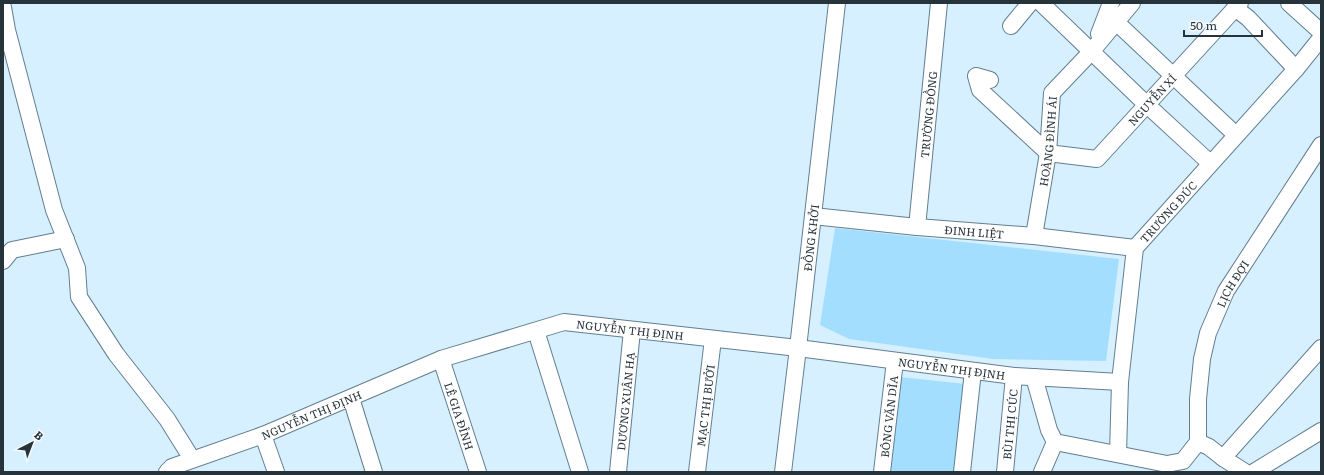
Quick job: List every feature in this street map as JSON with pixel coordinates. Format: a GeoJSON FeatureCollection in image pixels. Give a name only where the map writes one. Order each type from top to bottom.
{"type":"FeatureCollection","features":[{"type":"Feature","properties":{"kind":"street","name":"ĐỒNG KHỞI"},"geometry":{"type":"LineString","coordinates":[[783,472],[837,3]]}},
{"type":"Feature","properties":{"kind":"street","name":"TRƯỜNG ĐỒNG"},"geometry":{"type":"LineString","coordinates":[[917,227],[939,3]]}},
{"type":"Feature","properties":{"kind":"street"},"geometry":{"type":"LineString","coordinates":[[1011,26],[1030,3]]}},
{"type":"Feature","properties":{"kind":"street"},"geometry":{"type":"LineString","coordinates":[[1040,3],[1210,163]]}},
{"type":"Feature","properties":{"kind":"street"},"geometry":{"type":"LineString","coordinates":[[1091,52],[1111,3]]}},
{"type":"Feature","properties":{"kind":"street","name":"HOÀNG ĐÌNH ÁI"},"geometry":{"type":"LineString","coordinates":[[1034,236],[1048,154],[1052,93],[1091,52],[1115,21],[1132,3]]}},
{"type":"Feature","properties":{"kind":"street"},"geometry":{"type":"LineString","coordinates":[[1289,3],[1321,32]]}},
{"type":"Feature","properties":{"kind":"street"},"geometry":{"type":"LineString","coordinates":[[1238,6],[1296,69]]}},
{"type":"Feature","properties":{"kind":"street","name":"NGUYỄN XÍ"},"geometry":{"type":"LineString","coordinates":[[1048,154],[1097,159],[1146,104],[1238,6]]}},
{"type":"Feature","properties":{"kind":"street"},"geometry":{"type":"LineString","coordinates":[[3,7],[7,30],[54,210],[77,268],[79,297],[116,354],[167,419],[192,459]]}},
{"type":"Feature","properties":{"kind":"street"},"geometry":{"type":"LineString","coordinates":[[1115,21],[1236,135]]}},
{"type":"Feature","properties":{"kind":"street","name":"TRƯỜNG ĐÚC"},"geometry":{"type":"LineString","coordinates":[[1118,454],[1120,382],[1135,248],[1296,69],[1321,38]]}},
{"type":"Feature","properties":{"kind":"street"},"geometry":{"type":"LineString","coordinates":[[990,80],[976,76],[980,90],[1048,154]]}},
{"type":"Feature","properties":{"kind":"street","name":"LỊCH ĐỢI"},"geometry":{"type":"LineString","coordinates":[[1198,442],[1198,399],[1202,359],[1208,333],[1226,291],[1321,145]]}},
{"type":"Feature","properties":{"kind":"street","name":"ĐINH LIỆT"},"geometry":{"type":"LineString","coordinates":[[813,216],[917,227],[1034,236],[1135,248]]}},
{"type":"Feature","properties":{"kind":"street"},"geometry":{"type":"LineString","coordinates":[[3,261],[12,250],[66,239]]}},
{"type":"Feature","properties":{"kind":"street","name":"NGUYỄN THỊ ĐỊNH"},"geometry":{"type":"LineString","coordinates":[[167,472],[172,467],[263,435],[441,359],[564,322],[798,348],[1014,376],[1120,382]]}},
{"type":"Feature","properties":{"kind":"street","name":"DƯƠNG XUÂN HẠ"},"geometry":{"type":"LineString","coordinates":[[618,472],[632,330]]}},
{"type":"Feature","properties":{"kind":"street"},"geometry":{"type":"LineString","coordinates":[[536,331],[580,472]]}},
{"type":"Feature","properties":{"kind":"street","name":"MẠC THỊ BƯỞI"},"geometry":{"type":"LineString","coordinates":[[697,472],[713,339]]}},
{"type":"Feature","properties":{"kind":"street"},"geometry":{"type":"LineString","coordinates":[[1223,458],[1321,348]]}},
{"type":"Feature","properties":{"kind":"street","name":"LÊ GIA ĐỈNH"},"geometry":{"type":"LineString","coordinates":[[441,359],[478,472]]}},
{"type":"Feature","properties":{"kind":"street","name":"BÔNG VĂN DĨA"},"geometry":{"type":"LineString","coordinates":[[882,472],[895,361]]}},
{"type":"Feature","properties":{"kind":"street"},"geometry":{"type":"LineString","coordinates":[[962,472],[973,371]]}},
{"type":"Feature","properties":{"kind":"street","name":"BÙI THỊ CÚC"},"geometry":{"type":"LineString","coordinates":[[1005,472],[1014,376]]}},
{"type":"Feature","properties":{"kind":"street"},"geometry":{"type":"LineString","coordinates":[[1034,377],[1049,430],[1055,442],[1042,472]]}},
{"type":"Feature","properties":{"kind":"street"},"geometry":{"type":"LineString","coordinates":[[351,398],[374,472]]}},
{"type":"Feature","properties":{"kind":"street"},"geometry":{"type":"LineString","coordinates":[[1254,472],[1321,431]]}},
{"type":"Feature","properties":{"kind":"street"},"geometry":{"type":"LineString","coordinates":[[263,435],[276,472]]}},
{"type":"Feature","properties":{"kind":"street"},"geometry":{"type":"LineString","coordinates":[[1055,442],[1167,464],[1183,461],[1198,442],[1209,447],[1245,472]]}},
{"type":"Feature","properties":{"kind":"shaded area"},"geometry":{"type":"Polygon","coordinates":[[[835,228],[1119,259],[1106,361],[993,359],[849,339],[820,325],[835,228]]]}},
{"type":"Feature","properties":{"kind":"shaded area"},"geometry":{"type":"Polygon","coordinates":[[[900,377],[966,384],[957,472],[890,472],[900,377]]]}}]}
